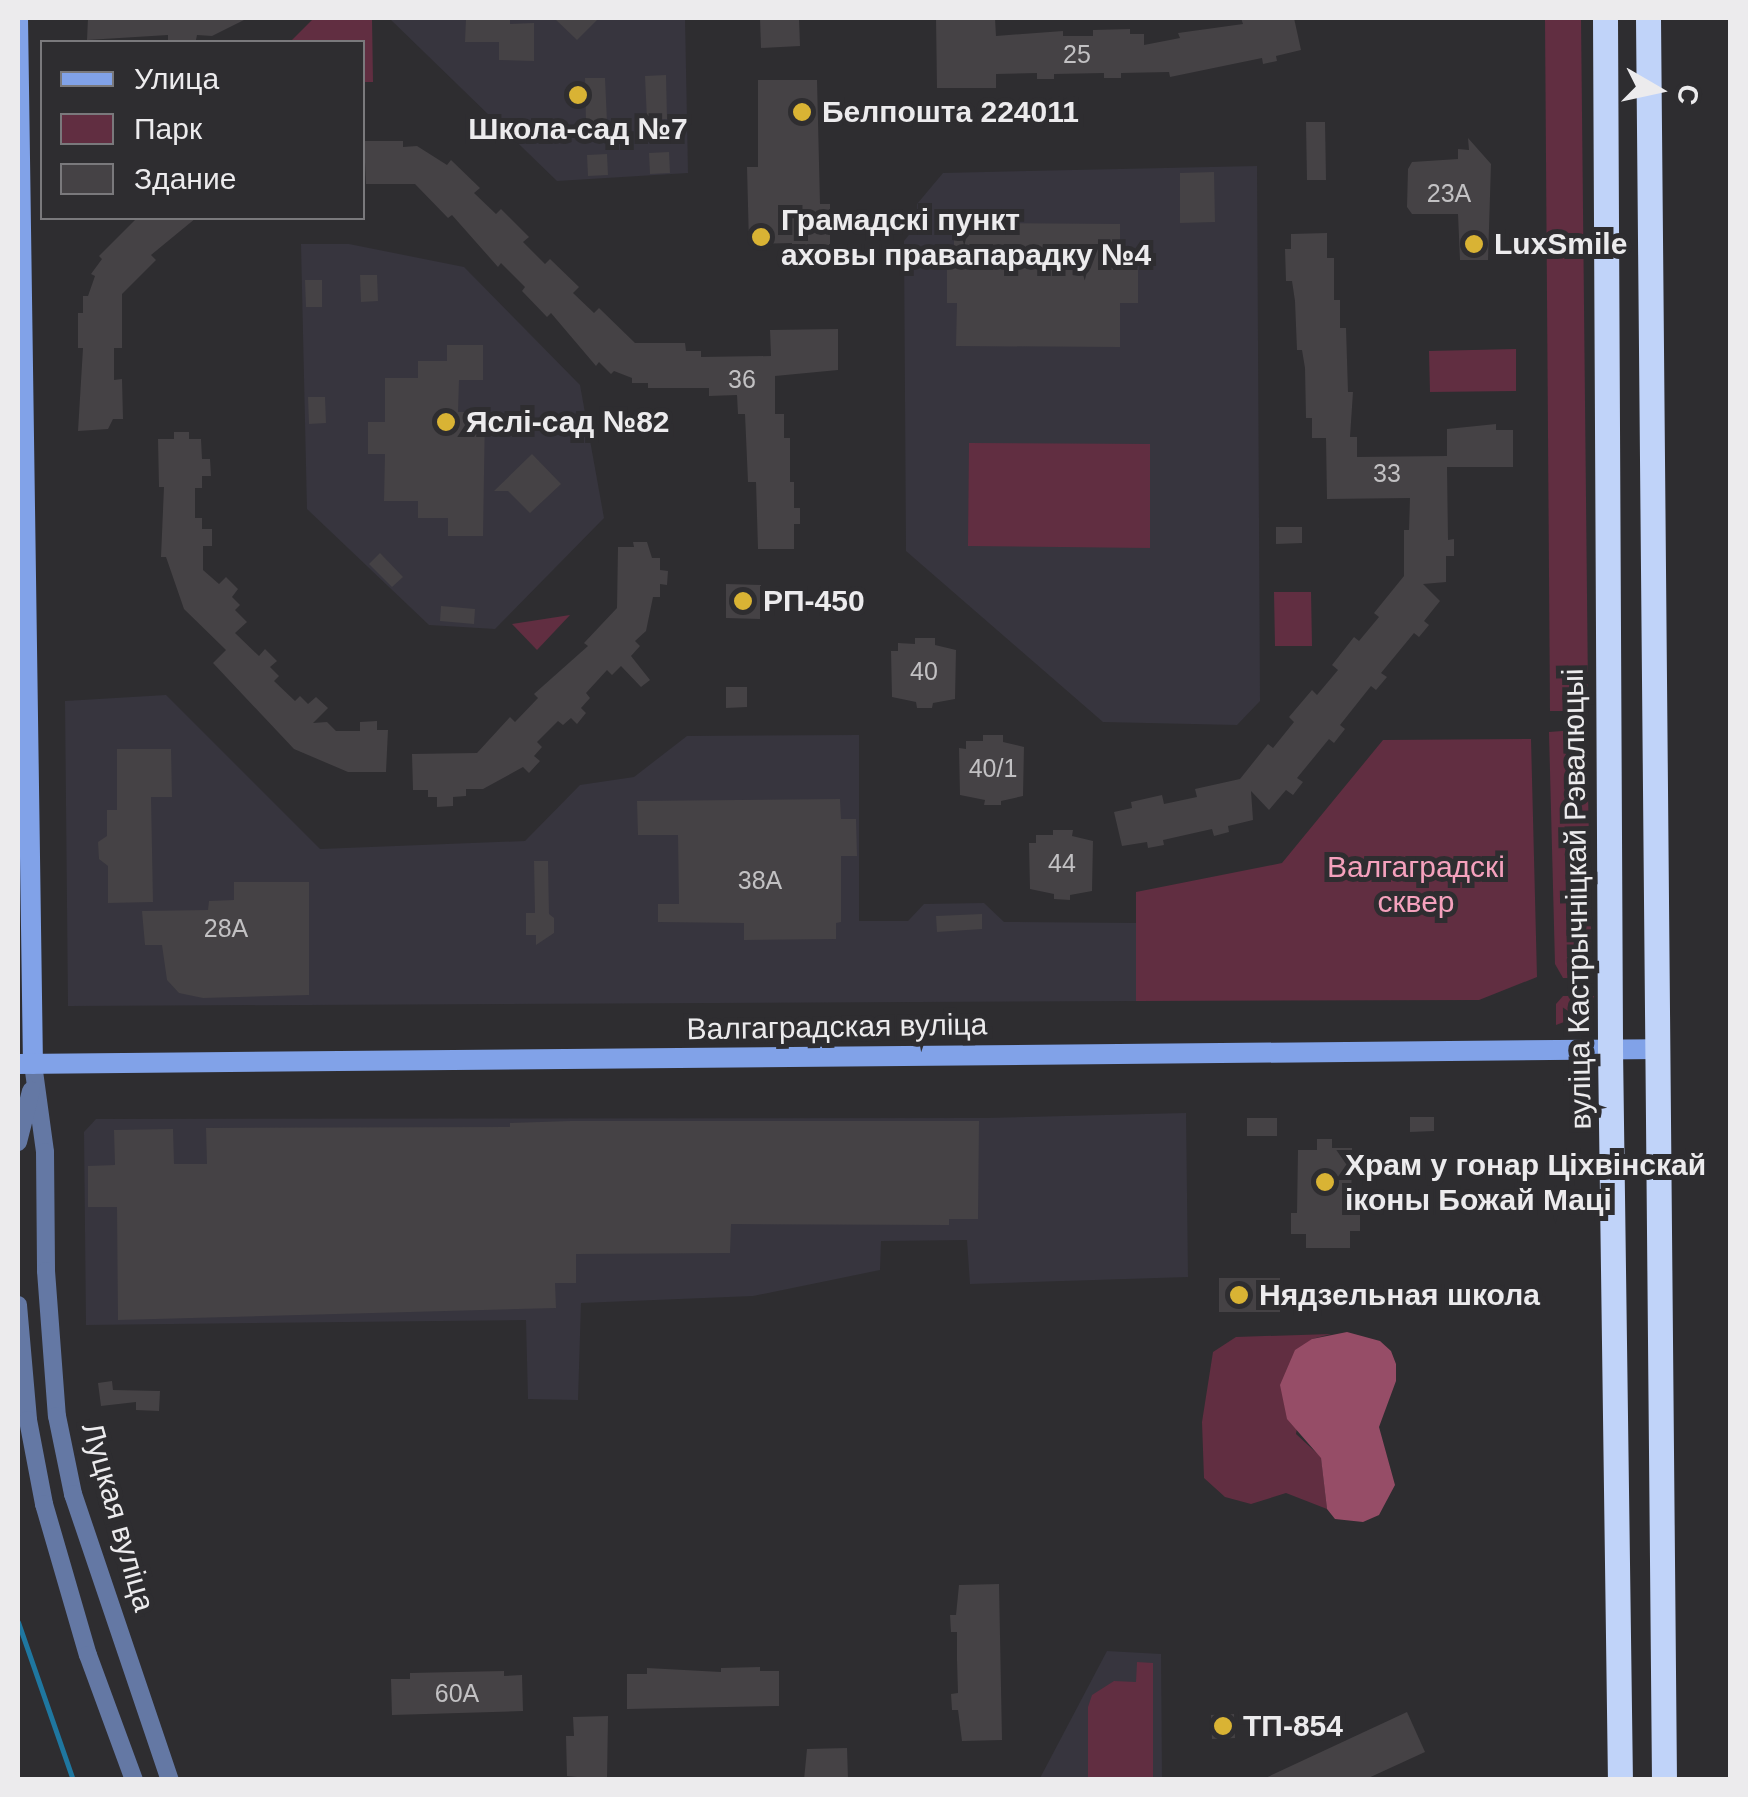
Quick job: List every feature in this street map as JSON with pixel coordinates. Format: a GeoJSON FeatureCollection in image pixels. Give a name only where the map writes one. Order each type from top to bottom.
{"type":"FeatureCollection","features":[{"type":"Feature","properties":{"kind":"highway","name":"вуліца Кастрычніцкай Рэвалюцыі"},"geometry":{"type":"LineString","coordinates":[[1605,18],[1610,1050],[1620,1780]]}},
{"type":"Feature","properties":{"kind":"highway"},"geometry":{"type":"LineString","coordinates":[[1648,18],[1664,1780]]}},
{"type":"Feature","properties":{"kind":"main road","name":"Луцкая вуліца"},"geometry":{"type":"LineString","coordinates":[[18,18],[27,1071]]}},
{"type":"Feature","properties":{"kind":"main road","name":"Валгаградская вуліца"},"geometry":{"type":"LineString","coordinates":[[27,1071],[1658,1049]]}},
{"type":"Feature","properties":{"kind":"street","name":"Луцкая вуліца"},"geometry":{"type":"LineString","coordinates":[[18,1142],[27,1071]]}},
{"type":"Feature","properties":{"kind":"street","name":"Луцкая вуліца"},"geometry":{"type":"LineString","coordinates":[[27,1071],[45,1152],[46,1271],[57,1416],[74,1494],[170,1780]]}},
{"type":"Feature","properties":{"kind":"street","name":"Луцкая вуліца"},"geometry":{"type":"LineString","coordinates":[[18,1306],[28,1420],[44,1504],[88,1655],[134,1780]]}},
{"type":"Feature","properties":{"kind":"street"},"geometry":{"type":"LineString","coordinates":[[127,1761],[159,1749]]}},
{"type":"Feature","properties":{"kind":"shaded area","name":"Школа-сад №7"},"geometry":{"type":"Polygon","coordinates":[[[389,18],[685,18],[688,173],[557,181],[389,18]]]}},
{"type":"Feature","properties":{"kind":"shaded area"},"geometry":{"type":"Polygon","coordinates":[[[1257,166],[1260,701],[1237,725],[1103,722],[906,551],[904,241],[917,225],[917,204],[943,173],[1257,166]]]}},
{"type":"Feature","properties":{"kind":"shaded area","name":"Яслі-сад №82"},"geometry":{"type":"Polygon","coordinates":[[[301,244],[349,244],[464,267],[580,385],[604,518],[495,629],[429,625],[307,509],[301,244]]]}},
{"type":"Feature","properties":{"kind":"shaded area"},"geometry":{"type":"Polygon","coordinates":[[[166,695],[320,849],[525,841],[580,785],[634,777],[687,736],[859,735],[859,921],[908,921],[924,904],[984,903],[1004,922],[1136,923],[1136,1001],[68,1006],[65,701],[166,695]]]}},
{"type":"Feature","properties":{"kind":"shaded area"},"geometry":{"type":"Polygon","coordinates":[[[1186,1113],[1188,1277],[970,1284],[967,1240],[881,1241],[880,1270],[753,1296],[581,1303],[578,1400],[528,1399],[526,1320],[86,1325],[84,1132],[96,1119],[986,1118],[1186,1113]]]}},
{"type":"Feature","properties":{"kind":"shaded area"},"geometry":{"type":"Polygon","coordinates":[[[1347,1332],[1380,1341],[1391,1351],[1396,1364],[1396,1381],[1379,1427],[1395,1485],[1379,1515],[1363,1522],[1335,1519],[1327,1509],[1321,1458],[1287,1419],[1280,1385],[1295,1350],[1312,1339],[1347,1332]]]}},
{"type":"Feature","properties":{"kind":"shaded area"},"geometry":{"type":"Polygon","coordinates":[[[1107,1651],[1161,1654],[1162,1779],[1039,1780],[1107,1651]]]}},
{"type":"Feature","properties":{"kind":"green space"},"geometry":{"type":"Polygon","coordinates":[[[314,18],[372,18],[373,82],[365,82],[365,40],[292,40],[314,18]]]}},
{"type":"Feature","properties":{"kind":"green space"},"geometry":{"type":"Polygon","coordinates":[[[1545,18],[1581,18],[1588,692],[1584,706],[1575,711],[1550,711],[1545,18]]]}},
{"type":"Feature","properties":{"kind":"green space"},"geometry":{"type":"Polygon","coordinates":[[[1516,349],[1516,391],[1430,392],[1429,351],[1516,349]]]}},
{"type":"Feature","properties":{"kind":"green space"},"geometry":{"type":"Polygon","coordinates":[[[969,443],[1150,444],[1150,548],[968,546],[969,443]]]}},
{"type":"Feature","properties":{"kind":"green space"},"geometry":{"type":"Polygon","coordinates":[[[1274,592],[1311,592],[1312,646],[1275,646],[1274,592]]]}},
{"type":"Feature","properties":{"kind":"green space"},"geometry":{"type":"Polygon","coordinates":[[[570,615],[537,650],[512,624],[570,615]]]}},
{"type":"Feature","properties":{"kind":"green space"},"geometry":{"type":"Polygon","coordinates":[[[1575,730],[1587,747],[1592,978],[1563,978],[1555,964],[1549,732],[1575,730]]]}},
{"type":"Feature","properties":{"kind":"green space","name":"Валгаградскі сквер"},"geometry":{"type":"Polygon","coordinates":[[[1531,739],[1537,977],[1479,1000],[1136,1001],[1136,892],[1282,863],[1383,740],[1531,739]]]}},
{"type":"Feature","properties":{"kind":"green space"},"geometry":{"type":"Polygon","coordinates":[[[1563,996],[1594,996],[1588,1013],[1556,1025],[1556,1004],[1563,996]]]}},
{"type":"Feature","properties":{"kind":"green space"},"geometry":{"type":"Polygon","coordinates":[[[1331,1334],[1312,1339],[1296,1434],[1321,1457],[1327,1509],[1286,1493],[1251,1504],[1225,1497],[1204,1478],[1202,1422],[1213,1352],[1236,1337],[1331,1334]]]}},
{"type":"Feature","properties":{"kind":"green space"},"geometry":{"type":"Polygon","coordinates":[[[1137,1662],[1153,1663],[1153,1779],[1088,1779],[1088,1707],[1092,1695],[1114,1681],[1136,1682],[1137,1662]]]}},
{"type":"Feature","properties":{"kind":"building"},"geometry":{"type":"Polygon","coordinates":[[[88,18],[248,18],[212,36],[197,35],[196,40],[168,40],[168,35],[87,40],[88,18]]]}},
{"type":"Feature","properties":{"kind":"building"},"geometry":{"type":"Polygon","coordinates":[[[466,18],[510,18],[510,24],[534,23],[534,61],[499,60],[499,42],[465,42],[466,18]]]}},
{"type":"Feature","properties":{"kind":"building"},"geometry":{"type":"Polygon","coordinates":[[[554,18],[599,18],[577,40],[554,18]]]}},
{"type":"Feature","properties":{"kind":"building"},"geometry":{"type":"Polygon","coordinates":[[[760,18],[799,18],[800,46],[761,48],[760,18]]]}},
{"type":"Feature","properties":{"kind":"building"},"geometry":{"type":"Polygon","coordinates":[[[936,18],[995,18],[996,36],[1063,31],[1063,36],[1093,36],[1093,30],[1130,29],[1130,34],[1144,34],[1144,45],[1180,38],[1178,33],[1243,24],[1241,18],[1294,18],[1301,50],[1276,56],[1277,61],[1263,64],[1262,58],[1170,77],[1169,72],[1121,73],[1121,78],[1104,78],[1104,73],[1054,74],[1054,79],[1037,79],[1037,73],[996,74],[996,88],[937,88],[936,18]]]}},
{"type":"Feature","properties":{"kind":"building"},"geometry":{"type":"Polygon","coordinates":[[[666,75],[667,119],[647,120],[645,76],[666,75]]]}},
{"type":"Feature","properties":{"kind":"building"},"geometry":{"type":"Polygon","coordinates":[[[585,78],[605,78],[607,122],[586,123],[585,78]]]}},
{"type":"Feature","properties":{"kind":"building"},"geometry":{"type":"Polygon","coordinates":[[[758,80],[817,80],[820,204],[830,204],[830,244],[817,254],[792,255],[792,243],[749,244],[747,167],[758,167],[758,80]]]}},
{"type":"Feature","properties":{"kind":"building"},"geometry":{"type":"Polygon","coordinates":[[[1306,122],[1325,122],[1326,180],[1307,180],[1306,122]]]}},
{"type":"Feature","properties":{"kind":"building"},"geometry":{"type":"Polygon","coordinates":[[[1468,138],[1491,164],[1488,260],[1460,260],[1458,214],[1412,214],[1407,207],[1408,169],[1412,162],[1458,159],[1458,149],[1469,150],[1468,138]]]}},
{"type":"Feature","properties":{"kind":"building"},"geometry":{"type":"Polygon","coordinates":[[[365,141],[403,141],[403,147],[417,146],[447,165],[451,160],[480,188],[474,193],[496,214],[501,209],[529,237],[523,242],[545,264],[550,259],[579,287],[573,293],[594,313],[599,308],[635,343],[685,343],[686,351],[701,351],[701,357],[771,356],[770,330],[838,329],[838,370],[775,376],[775,414],[784,414],[784,438],[790,438],[794,508],[800,508],[800,524],[794,524],[794,549],[758,549],[756,482],[748,482],[745,414],[738,414],[737,395],[709,396],[709,388],[648,388],[648,383],[632,383],[632,378],[614,371],[611,374],[599,362],[596,366],[551,313],[547,317],[522,291],[525,287],[501,263],[498,267],[452,215],[448,218],[415,184],[366,184],[365,141]]]}},
{"type":"Feature","properties":{"kind":"building"},"geometry":{"type":"Polygon","coordinates":[[[669,152],[670,173],[650,174],[649,153],[669,152]]]}},
{"type":"Feature","properties":{"kind":"building"},"geometry":{"type":"Polygon","coordinates":[[[607,154],[608,175],[588,176],[587,155],[607,154]]]}},
{"type":"Feature","properties":{"kind":"building"},"geometry":{"type":"Polygon","coordinates":[[[1214,172],[1215,222],[1180,223],[1180,173],[1214,172]]]}},
{"type":"Feature","properties":{"kind":"building"},"geometry":{"type":"Polygon","coordinates":[[[135,220],[194,220],[151,255],[156,260],[122,294],[122,348],[114,348],[114,380],[122,379],[123,419],[113,419],[108,429],[78,431],[83,348],[78,348],[78,313],[83,313],[83,296],[88,296],[95,276],[91,274],[102,259],[99,256],[135,220]]]}},
{"type":"Feature","properties":{"kind":"building"},"geometry":{"type":"Polygon","coordinates":[[[954,223],[1120,224],[1120,267],[1138,268],[1138,303],[1120,303],[1120,347],[956,346],[957,303],[947,303],[947,268],[954,268],[954,223]]]}},
{"type":"Feature","properties":{"kind":"building"},"geometry":{"type":"Polygon","coordinates":[[[1327,233],[1327,258],[1334,258],[1334,300],[1340,300],[1340,328],[1346,328],[1348,392],[1353,392],[1350,437],[1357,437],[1357,457],[1447,456],[1447,429],[1496,424],[1496,430],[1513,430],[1513,467],[1447,467],[1448,540],[1454,539],[1454,556],[1446,556],[1446,582],[1423,584],[1440,601],[1424,621],[1429,625],[1419,637],[1414,633],[1381,673],[1387,677],[1376,690],[1371,686],[1340,725],[1345,729],[1334,743],[1329,739],[1297,778],[1303,782],[1293,795],[1286,790],[1269,810],[1251,791],[1253,820],[1228,826],[1229,832],[1214,836],[1212,829],[1163,840],[1164,845],[1148,848],[1147,842],[1122,846],[1114,812],[1132,808],[1131,802],[1162,795],[1164,804],[1197,797],[1195,789],[1240,779],[1268,744],[1273,748],[1294,722],[1289,717],[1312,690],[1317,695],[1338,670],[1332,665],[1354,637],[1359,641],[1379,617],[1374,613],[1404,576],[1404,530],[1409,530],[1410,498],[1327,499],[1326,438],[1312,438],[1312,418],[1306,418],[1305,368],[1302,350],[1297,350],[1295,301],[1292,281],[1286,281],[1285,249],[1291,249],[1291,234],[1327,233]]]}},
{"type":"Feature","properties":{"kind":"building"},"geometry":{"type":"Polygon","coordinates":[[[360,275],[377,275],[378,301],[361,302],[360,275]]]}},
{"type":"Feature","properties":{"kind":"building"},"geometry":{"type":"Polygon","coordinates":[[[305,280],[322,280],[322,307],[306,307],[305,280]]]}},
{"type":"Feature","properties":{"kind":"building"},"geometry":{"type":"Polygon","coordinates":[[[447,345],[483,345],[483,380],[459,380],[458,412],[485,412],[483,536],[448,536],[448,518],[418,518],[418,501],[384,501],[385,454],[368,454],[368,422],[385,422],[385,378],[418,378],[418,361],[447,361],[447,345]]]}},
{"type":"Feature","properties":{"kind":"building"},"geometry":{"type":"Polygon","coordinates":[[[308,397],[325,397],[326,423],[309,424],[308,397]]]}},
{"type":"Feature","properties":{"kind":"building"},"geometry":{"type":"Polygon","coordinates":[[[174,432],[189,432],[189,439],[201,439],[202,459],[210,459],[211,476],[202,476],[202,488],[195,488],[195,518],[202,518],[202,529],[212,529],[212,546],[203,546],[203,570],[219,584],[226,577],[238,589],[232,597],[240,605],[235,610],[247,622],[235,633],[259,656],[265,649],[277,661],[270,667],[279,676],[274,681],[295,701],[300,696],[308,704],[316,697],[328,708],[313,723],[327,722],[336,731],[360,731],[360,722],[377,721],[377,730],[388,730],[386,772],[348,772],[294,749],[213,663],[226,650],[184,609],[166,557],[161,557],[164,487],[159,487],[158,439],[174,439],[174,432]]]}},
{"type":"Feature","properties":{"kind":"building"},"geometry":{"type":"Polygon","coordinates":[[[532,454],[561,484],[530,513],[508,491],[494,491],[532,454]]]}},
{"type":"Feature","properties":{"kind":"building"},"geometry":{"type":"Polygon","coordinates":[[[1276,527],[1302,527],[1302,543],[1276,544],[1276,527]]]}},
{"type":"Feature","properties":{"kind":"building"},"geometry":{"type":"Polygon","coordinates":[[[633,542],[647,542],[652,558],[660,558],[660,570],[668,571],[667,585],[660,584],[660,597],[653,597],[646,631],[635,641],[640,646],[631,656],[650,680],[641,687],[621,666],[612,675],[607,670],[586,693],[590,698],[581,708],[586,713],[577,724],[571,718],[563,725],[558,721],[537,742],[542,747],[534,756],[540,761],[529,773],[523,767],[483,789],[466,789],[466,796],[453,797],[453,806],[437,807],[437,797],[428,797],[428,790],[413,790],[412,754],[477,753],[510,717],[515,722],[538,698],[534,694],[588,646],[584,643],[617,608],[618,547],[634,547],[633,542]]]}},
{"type":"Feature","properties":{"kind":"building"},"geometry":{"type":"Polygon","coordinates":[[[380,553],[403,577],[392,587],[369,564],[380,553]]]}},
{"type":"Feature","properties":{"kind":"building","name":"РП-450"},"geometry":{"type":"Polygon","coordinates":[[[726,584],[761,585],[760,619],[726,618],[726,584]]]}},
{"type":"Feature","properties":{"kind":"building"},"geometry":{"type":"Polygon","coordinates":[[[441,606],[475,609],[474,624],[440,621],[441,606]]]}},
{"type":"Feature","properties":{"kind":"building"},"geometry":{"type":"Polygon","coordinates":[[[915,638],[935,638],[935,645],[956,650],[955,699],[933,703],[932,708],[917,708],[916,702],[892,697],[891,651],[898,651],[898,643],[915,644],[915,638]]]}},
{"type":"Feature","properties":{"kind":"building"},"geometry":{"type":"Polygon","coordinates":[[[726,687],[747,687],[747,707],[726,708],[726,687]]]}},
{"type":"Feature","properties":{"kind":"building"},"geometry":{"type":"Polygon","coordinates":[[[983,735],[1003,735],[1003,742],[1024,747],[1023,796],[1001,801],[1001,805],[984,805],[985,800],[960,795],[959,748],[966,749],[966,741],[983,741],[983,735]]]}},
{"type":"Feature","properties":{"kind":"building"},"geometry":{"type":"Polygon","coordinates":[[[117,749],[171,749],[172,797],[151,797],[153,902],[108,903],[108,866],[99,859],[98,842],[107,836],[107,810],[117,810],[117,749]]]}},
{"type":"Feature","properties":{"kind":"building"},"geometry":{"type":"Polygon","coordinates":[[[840,799],[841,819],[856,819],[857,856],[841,856],[841,922],[836,923],[836,939],[744,940],[744,923],[658,922],[658,904],[679,904],[678,835],[638,835],[637,801],[840,799]]]}},
{"type":"Feature","properties":{"kind":"building"},"geometry":{"type":"Polygon","coordinates":[[[1053,830],[1073,830],[1072,836],[1093,841],[1092,891],[1070,895],[1070,900],[1054,899],[1054,894],[1030,889],[1029,843],[1036,843],[1036,835],[1053,835],[1053,830]]]}},
{"type":"Feature","properties":{"kind":"building"},"geometry":{"type":"Polygon","coordinates":[[[534,861],[548,861],[549,914],[554,918],[554,933],[536,945],[536,935],[526,935],[526,913],[535,913],[534,861]]]}},
{"type":"Feature","properties":{"kind":"building"},"geometry":{"type":"Polygon","coordinates":[[[234,882],[309,882],[309,995],[203,998],[179,993],[167,980],[162,945],[145,945],[142,911],[208,910],[209,901],[234,900],[234,882]]]}},
{"type":"Feature","properties":{"kind":"building"},"geometry":{"type":"Polygon","coordinates":[[[982,914],[982,929],[937,932],[936,916],[982,914]]]}},
{"type":"Feature","properties":{"kind":"building"},"geometry":{"type":"Polygon","coordinates":[[[1410,1117],[1434,1117],[1434,1131],[1410,1132],[1410,1117]]]}},
{"type":"Feature","properties":{"kind":"building"},"geometry":{"type":"Polygon","coordinates":[[[1247,1118],[1277,1118],[1277,1136],[1247,1136],[1247,1118]]]}},
{"type":"Feature","properties":{"kind":"building"},"geometry":{"type":"Polygon","coordinates":[[[979,1121],[978,1219],[949,1219],[949,1225],[731,1224],[730,1253],[576,1254],[576,1283],[555,1283],[556,1308],[118,1320],[117,1207],[88,1207],[88,1166],[115,1165],[114,1130],[173,1129],[174,1164],[207,1164],[206,1128],[510,1127],[510,1123],[979,1121]]]}},
{"type":"Feature","properties":{"kind":"building","name":"Храм у гонар Ціхвінскай іконы Божай Маці"},"geometry":{"type":"Polygon","coordinates":[[[1317,1139],[1332,1139],[1332,1148],[1352,1148],[1351,1214],[1360,1214],[1360,1231],[1350,1231],[1350,1248],[1306,1248],[1306,1234],[1291,1234],[1291,1213],[1297,1213],[1298,1150],[1317,1150],[1317,1139]]]}},
{"type":"Feature","properties":{"kind":"building"},"geometry":{"type":"Polygon","coordinates":[[[1219,1278],[1280,1278],[1280,1312],[1219,1312],[1219,1278]]]}},
{"type":"Feature","properties":{"kind":"building"},"geometry":{"type":"Polygon","coordinates":[[[112,1381],[113,1390],[160,1391],[159,1411],[136,1410],[136,1402],[101,1406],[98,1383],[112,1381]]]}},
{"type":"Feature","properties":{"kind":"building"},"geometry":{"type":"Polygon","coordinates":[[[999,1584],[1002,1740],[962,1741],[958,1710],[952,1710],[951,1694],[958,1693],[957,1632],[951,1632],[950,1615],[956,1615],[959,1585],[999,1584]]]}},
{"type":"Feature","properties":{"kind":"building"},"geometry":{"type":"Polygon","coordinates":[[[760,1667],[760,1671],[779,1671],[779,1706],[627,1709],[627,1674],[647,1674],[647,1668],[721,1672],[721,1668],[760,1667]]]}},
{"type":"Feature","properties":{"kind":"building"},"geometry":{"type":"Polygon","coordinates":[[[504,1671],[504,1676],[522,1675],[523,1711],[392,1715],[391,1679],[410,1679],[410,1673],[504,1671]]]}},
{"type":"Feature","properties":{"kind":"building"},"geometry":{"type":"Polygon","coordinates":[[[1407,1712],[1425,1752],[1364,1780],[1261,1780],[1407,1712]]]}},
{"type":"Feature","properties":{"kind":"building","name":"ТП-854"},"geometry":{"type":"Polygon","coordinates":[[[1234,1714],[1235,1738],[1212,1739],[1211,1715],[1234,1714]]]}},
{"type":"Feature","properties":{"kind":"building"},"geometry":{"type":"Polygon","coordinates":[[[608,1716],[607,1780],[567,1776],[566,1736],[574,1736],[573,1717],[608,1716]]]}},
{"type":"Feature","properties":{"kind":"building"},"geometry":{"type":"Polygon","coordinates":[[[847,1748],[848,1780],[804,1780],[807,1749],[847,1748]]]}},
{"type":"Feature","properties":{"kind":"waterway"},"geometry":{"type":"LineString","coordinates":[[18,1622],[73,1780]]}},
{"type":"Feature","properties":{"kind":"place","name":"Школа-сад №7"},"geometry":{"type":"Point","coordinates":[578,95]}},
{"type":"Feature","properties":{"kind":"place","name":"Белпошта 224011"},"geometry":{"type":"Point","coordinates":[802,112]}},
{"type":"Feature","properties":{"kind":"place","name":"Грамадскі пункт аховы правапарадку №4"},"geometry":{"type":"Point","coordinates":[761,237]}},
{"type":"Feature","properties":{"kind":"place","name":"LuxSmile"},"geometry":{"type":"Point","coordinates":[1474,244]}},
{"type":"Feature","properties":{"kind":"place","name":"Яслі-сад №82"},"geometry":{"type":"Point","coordinates":[446,422]}},
{"type":"Feature","properties":{"kind":"place","name":"РП-450"},"geometry":{"type":"Point","coordinates":[743,601]}},
{"type":"Feature","properties":{"kind":"place","name":"Храм у гонар Ціхвінскай іконы Божай Маці"},"geometry":{"type":"Point","coordinates":[1325,1182]}},
{"type":"Feature","properties":{"kind":"place","name":"Нядзельная школа"},"geometry":{"type":"Point","coordinates":[1239,1295]}},
{"type":"Feature","properties":{"kind":"place","name":"ТП-854"},"geometry":{"type":"Point","coordinates":[1223,1726]}}]}
